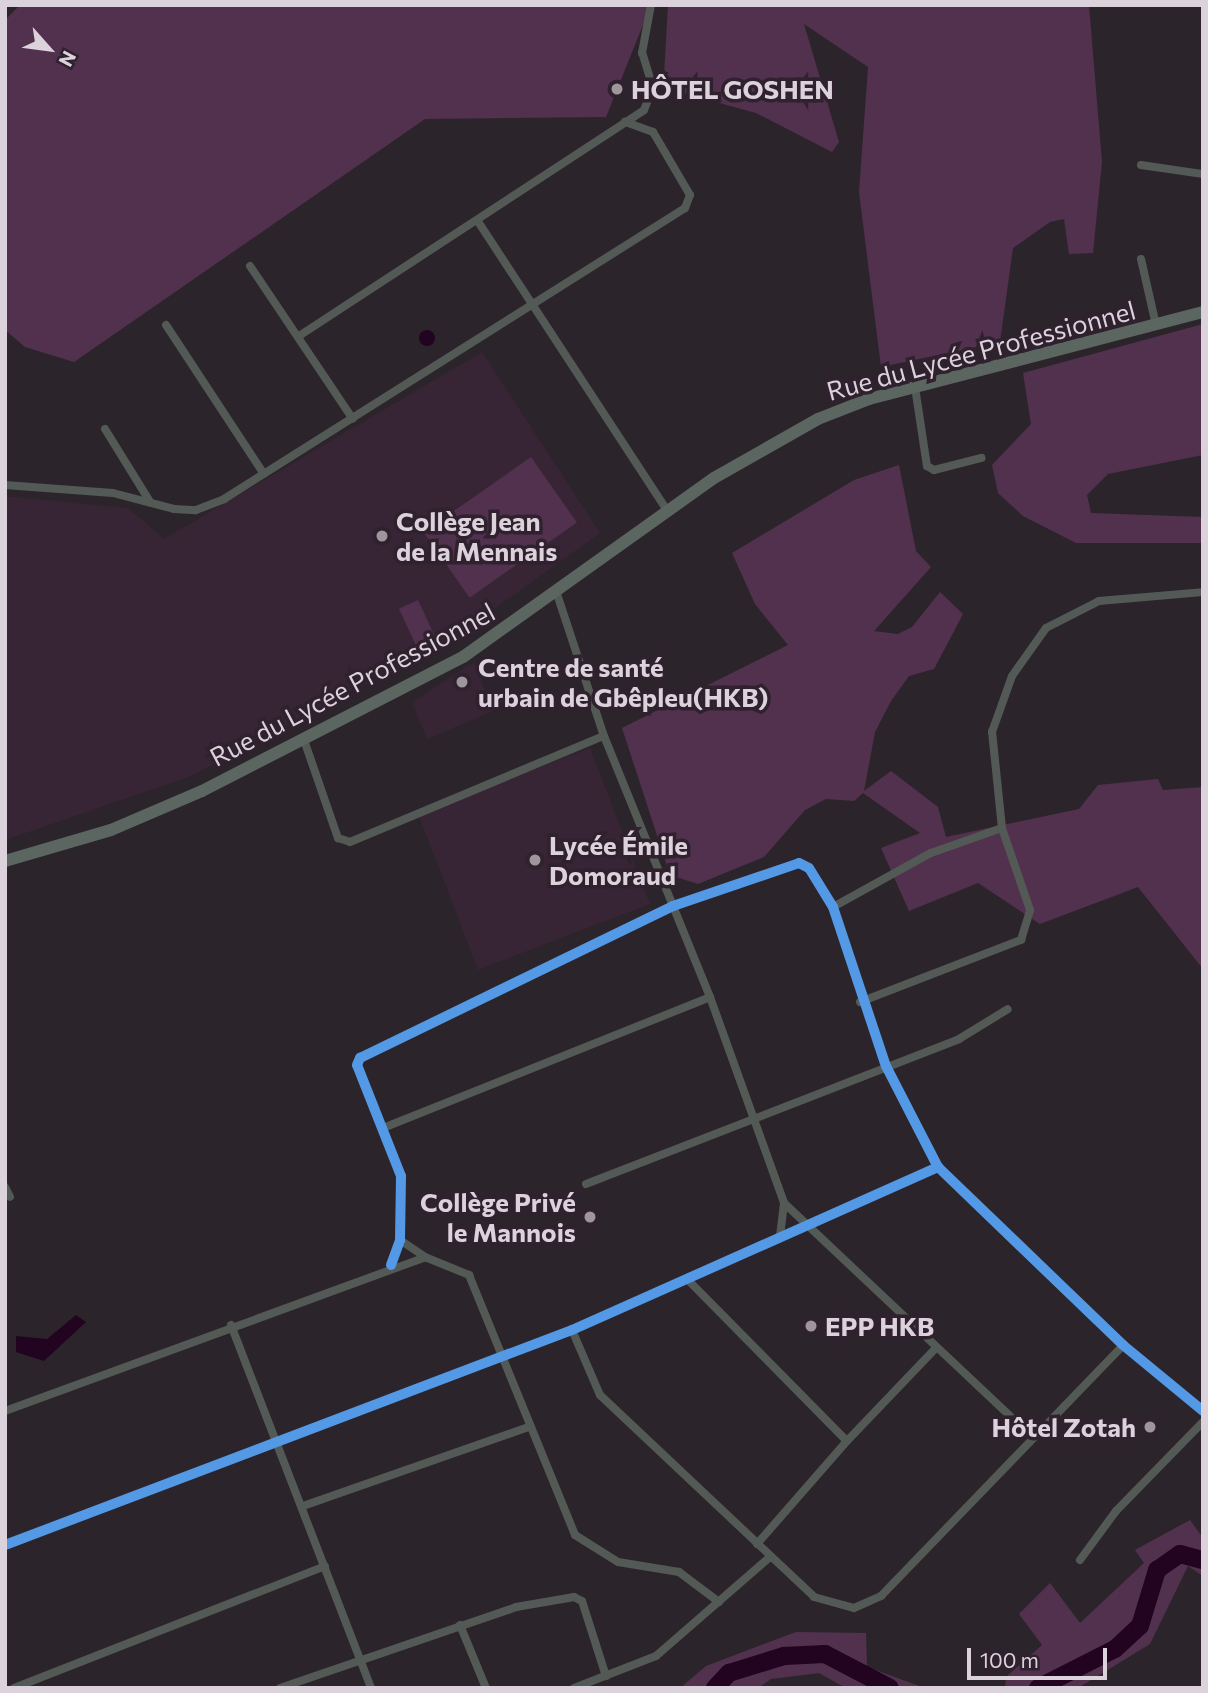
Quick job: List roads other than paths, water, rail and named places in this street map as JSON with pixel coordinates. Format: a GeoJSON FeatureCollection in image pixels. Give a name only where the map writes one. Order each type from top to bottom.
{"type":"FeatureCollection","features":[{"type":"Feature","properties":{"kind":"main road","name":"Rue du Lycée Professionnel"},"geometry":{"type":"LineString","coordinates":[[5,861],[111,830],[304,740],[463,657],[557,594],[668,512],[818,419],[915,387],[1203,312]]}},
{"type":"Feature","properties":{"kind":"street"},"geometry":{"type":"LineString","coordinates":[[299,336],[479,223],[625,122],[652,95],[642,53],[651,5]]}},
{"type":"Feature","properties":{"kind":"street"},"geometry":{"type":"LineString","coordinates":[[5,485],[196,510],[264,474],[538,305],[690,202],[653,132],[645,124],[625,122]]}},
{"type":"Feature","properties":{"kind":"street"},"geometry":{"type":"LineString","coordinates":[[1141,165],[1203,174]]}},
{"type":"Feature","properties":{"kind":"street"},"geometry":{"type":"LineString","coordinates":[[479,223],[538,305],[668,512]]}},
{"type":"Feature","properties":{"kind":"street"},"geometry":{"type":"LineString","coordinates":[[1141,260],[1156,325]]}},
{"type":"Feature","properties":{"kind":"street"},"geometry":{"type":"LineString","coordinates":[[250,266],[353,419]]}},
{"type":"Feature","properties":{"kind":"street"},"geometry":{"type":"LineString","coordinates":[[166,325],[264,474]]}},
{"type":"Feature","properties":{"kind":"street"},"geometry":{"type":"LineString","coordinates":[[915,387],[928,466],[934,470],[981,458]]}},
{"type":"Feature","properties":{"kind":"street"},"geometry":{"type":"LineString","coordinates":[[105,429],[150,502]]}},
{"type":"Feature","properties":{"kind":"street"},"geometry":{"type":"LineString","coordinates":[[860,1002],[1021,940],[1030,910],[1002,828],[992,732],[1030,645],[1061,617],[1099,601],[1203,592]]}},
{"type":"Feature","properties":{"kind":"street"},"geometry":{"type":"LineString","coordinates":[[557,594],[604,736],[710,997],[750,1117],[784,1203],[1033,1438]]}},
{"type":"Feature","properties":{"kind":"street"},"geometry":{"type":"LineString","coordinates":[[304,740],[338,838],[349,842],[604,736]]}},
{"type":"Feature","properties":{"kind":"street"},"geometry":{"type":"LineString","coordinates":[[832,907],[931,853],[1002,828]]}},
{"type":"Feature","properties":{"kind":"street"},"geometry":{"type":"LineString","coordinates":[[391,1265],[400,1240],[401,1176],[360,1058],[673,906],[799,863],[809,868],[832,907],[860,1002],[886,1066],[938,1167],[1123,1345],[1203,1411]]}},
{"type":"Feature","properties":{"kind":"street"},"geometry":{"type":"LineString","coordinates":[[383,1128],[710,997]]}},
{"type":"Feature","properties":{"kind":"street"},"geometry":{"type":"LineString","coordinates":[[586,1184],[750,1117],[959,1039],[1008,1009]]}},
{"type":"Feature","properties":{"kind":"street"},"geometry":{"type":"LineString","coordinates":[[5,1545],[279,1438],[572,1330],[938,1167]]}},
{"type":"Feature","properties":{"kind":"street"},"geometry":{"type":"LineString","coordinates":[[5,1187],[10,1197]]}},
{"type":"Feature","properties":{"kind":"street"},"geometry":{"type":"LineString","coordinates":[[780,1236],[784,1203]]}},
{"type":"Feature","properties":{"kind":"street"},"geometry":{"type":"LineString","coordinates":[[400,1240],[425,1256],[469,1275],[504,1355],[529,1427],[575,1535],[618,1562],[679,1572],[719,1602]]}},
{"type":"Feature","properties":{"kind":"street"},"geometry":{"type":"LineString","coordinates":[[5,1411],[391,1265],[425,1256]]}},
{"type":"Feature","properties":{"kind":"street"},"geometry":{"type":"LineString","coordinates":[[688,1280],[847,1441]]}},
{"type":"Feature","properties":{"kind":"street"},"geometry":{"type":"LineString","coordinates":[[231,1325],[279,1438],[371,1688]]}},
{"type":"Feature","properties":{"kind":"street"},"geometry":{"type":"LineString","coordinates":[[572,1330],[600,1395],[814,1597],[854,1608],[870,1602],[1123,1345]]}},
{"type":"Feature","properties":{"kind":"street"},"geometry":{"type":"LineString","coordinates":[[757,1544],[847,1441],[936,1348]]}},
{"type":"Feature","properties":{"kind":"street"},"geometry":{"type":"LineString","coordinates":[[1080,1560],[1116,1511],[1203,1422]]}},
{"type":"Feature","properties":{"kind":"street"},"geometry":{"type":"LineString","coordinates":[[303,1506],[529,1427]]}},
{"type":"Feature","properties":{"kind":"street"},"geometry":{"type":"LineString","coordinates":[[574,1688],[656,1656],[770,1557]]}},
{"type":"Feature","properties":{"kind":"street"},"geometry":{"type":"LineString","coordinates":[[14,1688],[325,1566]]}},
{"type":"Feature","properties":{"kind":"street"},"geometry":{"type":"LineString","coordinates":[[280,1688],[516,1607],[579,1598],[606,1676]]}},
{"type":"Feature","properties":{"kind":"street"},"geometry":{"type":"LineString","coordinates":[[460,1625],[486,1688]]}},
{"type":"Feature","properties":{"kind":"waterway"},"geometry":{"type":"LineString","coordinates":[[1038,1688],[1115,1649],[1140,1626],[1157,1570],[1180,1554],[1203,1560]]}},
{"type":"Feature","properties":{"kind":"waterway"},"geometry":{"type":"LineString","coordinates":[[715,1688],[729,1673],[784,1656],[825,1654],[890,1688]]}},
{"type":"Feature","properties":{"kind":"place","name":"HÔTEL GOSHEN"},"geometry":{"type":"Point","coordinates":[617,89]}},
{"type":"Feature","properties":{"kind":"place","name":"Collège Jean de la Mennais"},"geometry":{"type":"Point","coordinates":[382,536]}},
{"type":"Feature","properties":{"kind":"place","name":"Centre de santé urbain de Gbêpleu(HKB)"},"geometry":{"type":"Point","coordinates":[462,682]}},
{"type":"Feature","properties":{"kind":"place","name":"Lycée Émile Domoraud"},"geometry":{"type":"Point","coordinates":[535,860]}},
{"type":"Feature","properties":{"kind":"place","name":"Collège Privé le Mannois"},"geometry":{"type":"Point","coordinates":[590,1217]}},
{"type":"Feature","properties":{"kind":"place","name":"EPP HKB"},"geometry":{"type":"Point","coordinates":[811,1326]}},
{"type":"Feature","properties":{"kind":"place","name":"Hôtel Zotah"},"geometry":{"type":"Point","coordinates":[1150,1427]}}]}
